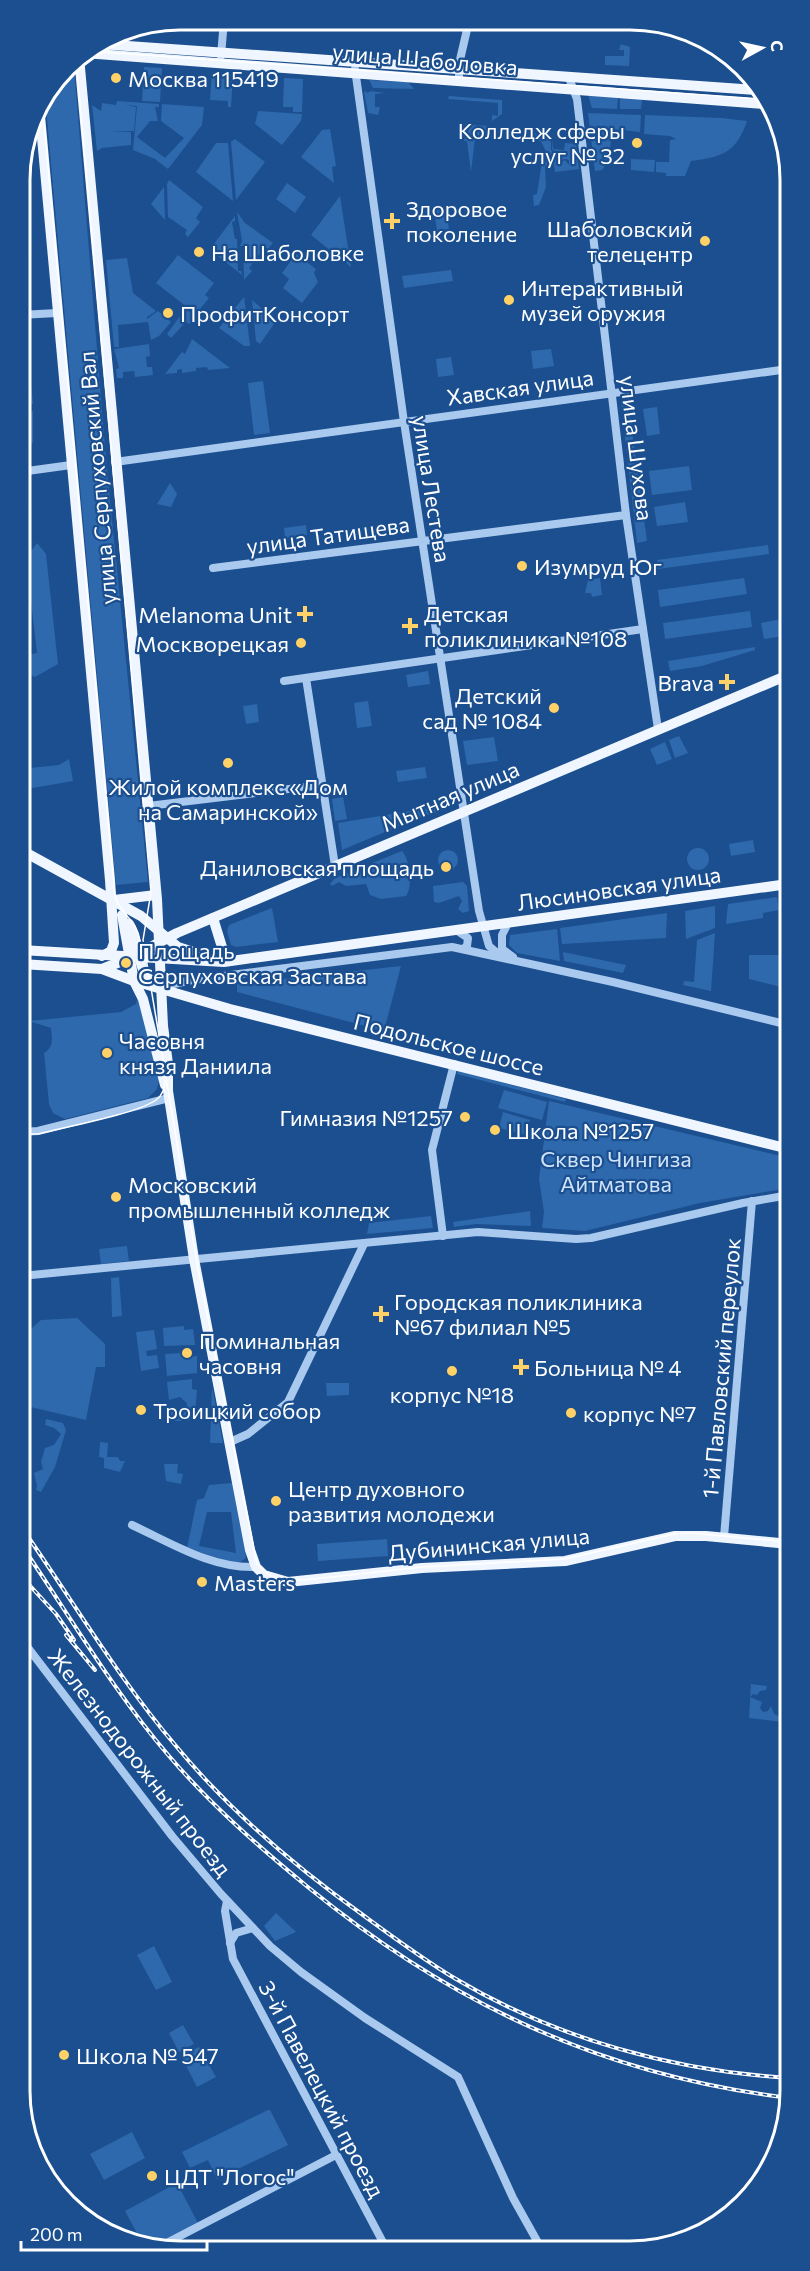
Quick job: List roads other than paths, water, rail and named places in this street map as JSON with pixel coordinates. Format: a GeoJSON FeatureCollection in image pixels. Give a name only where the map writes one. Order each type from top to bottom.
{"type":"FeatureCollection","features":[{"type":"Feature","properties":{"kind":"main road","name":"улица Шаболовка"},"geometry":{"type":"LineString","coordinates":[[113,46],[354,73],[459,78],[759,104]]}},
{"type":"Feature","properties":{"kind":"main road","name":"улица Шаболовка"},"geometry":{"type":"LineString","coordinates":[[92,59],[221,57],[365,63],[459,78],[472,70],[576,88],[750,90]]}},
{"type":"Feature","properties":{"kind":"main road","name":"улица Серпуховский Вал"},"geometry":{"type":"LineString","coordinates":[[80,68],[156,895]]}},
{"type":"Feature","properties":{"kind":"main road","name":"улица Серпуховский Вал"},"geometry":{"type":"LineString","coordinates":[[41,125],[111,900]]}},
{"type":"Feature","properties":{"kind":"main road","name":"Мытная улица"},"geometry":{"type":"LineString","coordinates":[[136,957],[163,940],[213,918],[780,678]]}},
{"type":"Feature","properties":{"kind":"main road"},"geometry":{"type":"LineString","coordinates":[[30,855],[141,915],[158,930],[163,940],[185,951],[229,961]]}},
{"type":"Feature","properties":{"kind":"main road","name":"Люсиновская улица"},"geometry":{"type":"LineString","coordinates":[[229,961],[780,885]]}},
{"type":"Feature","properties":{"kind":"main road"},"geometry":{"type":"LineString","coordinates":[[111,900],[156,895],[158,930]]}},
{"type":"Feature","properties":{"kind":"main road"},"geometry":{"type":"LineString","coordinates":[[111,900],[135,935],[134,981],[143,999],[168,1095]]}},
{"type":"Feature","properties":{"kind":"main road"},"geometry":{"type":"LineString","coordinates":[[102,956],[111,951],[114,943],[111,900]]}},
{"type":"Feature","properties":{"kind":"main road"},"geometry":{"type":"LineString","coordinates":[[213,918],[229,961]]}},
{"type":"Feature","properties":{"kind":"main road"},"geometry":{"type":"LineString","coordinates":[[163,940],[159,960],[168,1064],[168,1095],[194,1259],[250,1550],[260,1571]]}},
{"type":"Feature","properties":{"kind":"main road"},"geometry":{"type":"LineString","coordinates":[[30,951],[159,960],[229,961]]}},
{"type":"Feature","properties":{"kind":"main road"},"geometry":{"type":"LineString","coordinates":[[30,965],[102,969],[136,957]]}},
{"type":"Feature","properties":{"kind":"main road"},"geometry":{"type":"LineString","coordinates":[[136,957],[146,978],[160,987]]}},
{"type":"Feature","properties":{"kind":"main road","name":"Подольское шоссе"},"geometry":{"type":"LineString","coordinates":[[102,969],[134,981],[230,1009],[780,1147]]}},
{"type":"Feature","properties":{"kind":"main road","name":"Дубининская улица"},"geometry":{"type":"LineString","coordinates":[[260,1571],[281,1582],[305,1582],[431,1568],[533,1564],[585,1557],[675,1536],[780,1543]]}},
{"type":"Feature","properties":{"kind":"street"},"geometry":{"type":"LineString","coordinates":[[221,57],[223,30]]}},
{"type":"Feature","properties":{"kind":"street"},"geometry":{"type":"LineString","coordinates":[[459,78],[467,30]]}},
{"type":"Feature","properties":{"kind":"street"},"geometry":{"type":"LineString","coordinates":[[461,57],[465,66],[472,70]]}},
{"type":"Feature","properties":{"kind":"street"},"geometry":{"type":"LineString","coordinates":[[354,73],[356,67],[365,63]]}},
{"type":"Feature","properties":{"kind":"street","name":"улица Лестева"},"geometry":{"type":"LineString","coordinates":[[354,73],[421,540],[482,927]]}},
{"type":"Feature","properties":{"kind":"street","name":"улица Шухова"},"geometry":{"type":"LineString","coordinates":[[576,88],[626,515],[658,729]]}},
{"type":"Feature","properties":{"kind":"street"},"geometry":{"type":"LineString","coordinates":[[30,314],[57,313]]}},
{"type":"Feature","properties":{"kind":"street","name":"Хавская улица"},"geometry":{"type":"LineString","coordinates":[[115,462],[780,370]]}},
{"type":"Feature","properties":{"kind":"street"},"geometry":{"type":"LineString","coordinates":[[30,470],[71,465]]}},
{"type":"Feature","properties":{"kind":"street","name":"улица Татищева"},"geometry":{"type":"LineString","coordinates":[[213,568],[626,515]]}},
{"type":"Feature","properties":{"kind":"street"},"geometry":{"type":"LineString","coordinates":[[284,681],[643,629]]}},
{"type":"Feature","properties":{"kind":"street"},"geometry":{"type":"LineString","coordinates":[[306,678],[335,866]]}},
{"type":"Feature","properties":{"kind":"street"},"geometry":{"type":"LineString","coordinates":[[148,806],[322,785]]}},
{"type":"Feature","properties":{"kind":"street"},"geometry":{"type":"LineString","coordinates":[[508,923],[502,935],[502,948],[517,959]]}},
{"type":"Feature","properties":{"kind":"street"},"geometry":{"type":"LineString","coordinates":[[482,927],[489,946],[502,957]]}},
{"type":"Feature","properties":{"kind":"street"},"geometry":{"type":"LineString","coordinates":[[456,930],[468,938],[467,946],[463,949]]}},
{"type":"Feature","properties":{"kind":"street"},"geometry":{"type":"LineString","coordinates":[[160,987],[192,980],[422,950],[463,949],[517,959],[780,1023]]}},
{"type":"Feature","properties":{"kind":"street"},"geometry":{"type":"LineString","coordinates":[[443,1236],[432,1150],[454,1064]]}},
{"type":"Feature","properties":{"kind":"street"},"geometry":{"type":"LineString","coordinates":[[30,1131],[168,1095]]}},
{"type":"Feature","properties":{"kind":"street"},"geometry":{"type":"LineString","coordinates":[[30,1275],[484,1232],[576,1239],[591,1238],[780,1196]]}},
{"type":"Feature","properties":{"kind":"street","name":"1-й Павловский переулок"},"geometry":{"type":"LineString","coordinates":[[724,1538],[752,1201]]}},
{"type":"Feature","properties":{"kind":"street"},"geometry":{"type":"LineString","coordinates":[[230,1442],[248,1434],[288,1402],[364,1244]]}},
{"type":"Feature","properties":{"kind":"street","name":"Дубининская улица"},"geometry":{"type":"LineString","coordinates":[[132,1525],[197,1556],[260,1571]]}},
{"type":"Feature","properties":{"kind":"street","name":"Железнодорожный проезд"},"geometry":{"type":"LineString","coordinates":[[30,1651],[158,1819],[230,1903],[274,1949],[327,1991],[458,2077],[513,2198],[537,2241]]}},
{"type":"Feature","properties":{"kind":"street","name":"3-й Павелецкий проезд"},"geometry":{"type":"LineString","coordinates":[[230,1903],[225,1911],[233,1959],[382,2241]]}},
{"type":"Feature","properties":{"kind":"street"},"geometry":{"type":"LineString","coordinates":[[230,1944],[236,1933],[253,1928]]}},
{"type":"Feature","properties":{"kind":"street"},"geometry":{"type":"LineString","coordinates":[[171,2241],[336,2156]]}},
{"type":"Feature","properties":{"kind":"tram line"},"geometry":{"type":"LineString","coordinates":[[102,52],[756,99]]}},
{"type":"Feature","properties":{"kind":"tram line"},"geometry":{"type":"LineString","coordinates":[[77,71],[151,892],[143,940],[197,1263],[257,1564],[273,1578],[304,1580],[422,1567],[565,1559],[674,1534],[691,1533],[780,1541]]}},
{"type":"Feature","properties":{"kind":"tram line"},"geometry":{"type":"LineString","coordinates":[[44,118],[115,896],[136,927],[140,941]]}},
{"type":"Feature","properties":{"kind":"tram line"},"geometry":{"type":"LineString","coordinates":[[30,1134],[100,1120],[146,1105],[158,1098],[165,1086],[165,1080]]}},
{"type":"Feature","properties":{"kind":"railway"},"geometry":{"type":"LineString","coordinates":[[30,1540],[135,1694],[196,1770],[240,1815],[287,1857],[397,1940],[444,1972],[495,2000],[575,2035],[617,2048],[703,2068],[780,2077]]}},
{"type":"Feature","properties":{"kind":"railway"},"geometry":{"type":"LineString","coordinates":[[30,1558],[129,1706],[185,1774],[272,1857],[363,1930],[419,1967],[476,2000],[534,2029],[594,2053],[657,2072],[722,2087],[780,2096]]}},
{"type":"Feature","properties":{"kind":"railway"},"geometry":{"type":"LineString","coordinates":[[30,1586],[56,1614],[74,1640]]}},
{"type":"Feature","properties":{"kind":"railway"},"geometry":{"type":"LineString","coordinates":[[66,1635],[95,1670]]}},
{"type":"Feature","properties":{"kind":"place","name":"Москва 115419"},"geometry":{"type":"Point","coordinates":[116,78]}},
{"type":"Feature","properties":{"kind":"place","name":"Колледж сферы услуг № 32"},"geometry":{"type":"Point","coordinates":[637,143]}},
{"type":"Feature","properties":{"kind":"place","name":"Здоровое поколение"},"geometry":{"type":"Point","coordinates":[392,221]}},
{"type":"Feature","properties":{"kind":"place","name":"Шаболовский телецентр"},"geometry":{"type":"Point","coordinates":[705,241]}},
{"type":"Feature","properties":{"kind":"place","name":"На Шаболовке"},"geometry":{"type":"Point","coordinates":[199,252]}},
{"type":"Feature","properties":{"kind":"place","name":"Интерактивный музей оружия"},"geometry":{"type":"Point","coordinates":[509,300]}},
{"type":"Feature","properties":{"kind":"place","name":"ПрофитКонсорт"},"geometry":{"type":"Point","coordinates":[168,313]}},
{"type":"Feature","properties":{"kind":"place","name":"Изумруд Юг"},"geometry":{"type":"Point","coordinates":[522,566]}},
{"type":"Feature","properties":{"kind":"place","name":"Melanoma Unit"},"geometry":{"type":"Point","coordinates":[305,614]}},
{"type":"Feature","properties":{"kind":"place","name":"Детская поликлиника №108"},"geometry":{"type":"Point","coordinates":[410,626]}},
{"type":"Feature","properties":{"kind":"place","name":"Москворецкая"},"geometry":{"type":"Point","coordinates":[301,643]}},
{"type":"Feature","properties":{"kind":"place","name":"Brava"},"geometry":{"type":"Point","coordinates":[727,682]}},
{"type":"Feature","properties":{"kind":"place","name":"Детский сад № 1084"},"geometry":{"type":"Point","coordinates":[554,708]}},
{"type":"Feature","properties":{"kind":"place","name":"Жилой комплекс «Дом на Самаринской»"},"geometry":{"type":"Point","coordinates":[228,763]}},
{"type":"Feature","properties":{"kind":"place","name":"Даниловская площадь"},"geometry":{"type":"Point","coordinates":[446,867]}},
{"type":"Feature","properties":{"kind":"place","name":"Площадь Серпуховская Застава"},"geometry":{"type":"Point","coordinates":[126,963]}},
{"type":"Feature","properties":{"kind":"place","name":"Часовня князя Даниила"},"geometry":{"type":"Point","coordinates":[107,1053]}},
{"type":"Feature","properties":{"kind":"place","name":"Гимназия №1257"},"geometry":{"type":"Point","coordinates":[465,1117]}},
{"type":"Feature","properties":{"kind":"place","name":"Школа №1257"},"geometry":{"type":"Point","coordinates":[495,1130]}},
{"type":"Feature","properties":{"kind":"place","name":"Московский промышленный колледж"},"geometry":{"type":"Point","coordinates":[116,1197]}},
{"type":"Feature","properties":{"kind":"place","name":"Городская поликлиника №67 филиал №5"},"geometry":{"type":"Point","coordinates":[381,1314]}},
{"type":"Feature","properties":{"kind":"place","name":"Поминальная часовня"},"geometry":{"type":"Point","coordinates":[187,1353]}},
{"type":"Feature","properties":{"kind":"place","name":"Больница № 4"},"geometry":{"type":"Point","coordinates":[521,1367]}},
{"type":"Feature","properties":{"kind":"place","name":"корпус №18"},"geometry":{"type":"Point","coordinates":[452,1371]}},
{"type":"Feature","properties":{"kind":"place","name":"Троицкий собор"},"geometry":{"type":"Point","coordinates":[141,1410]}},
{"type":"Feature","properties":{"kind":"place","name":"корпус №7"},"geometry":{"type":"Point","coordinates":[571,1413]}},
{"type":"Feature","properties":{"kind":"place","name":"Центр духовного развития молодежи"},"geometry":{"type":"Point","coordinates":[276,1501]}},
{"type":"Feature","properties":{"kind":"place","name":"Masters"},"geometry":{"type":"Point","coordinates":[202,1582]}},
{"type":"Feature","properties":{"kind":"place","name":"Школа № 547"},"geometry":{"type":"Point","coordinates":[64,2055]}},
{"type":"Feature","properties":{"kind":"place","name":"ЦДТ \"Логос\""},"geometry":{"type":"Point","coordinates":[152,2176]}},
{"type":"Feature","properties":{"kind":"park label","name":"Сквер Чингиза Айтматова"},"geometry":{"type":"Point","coordinates":[616,1170]}}]}
